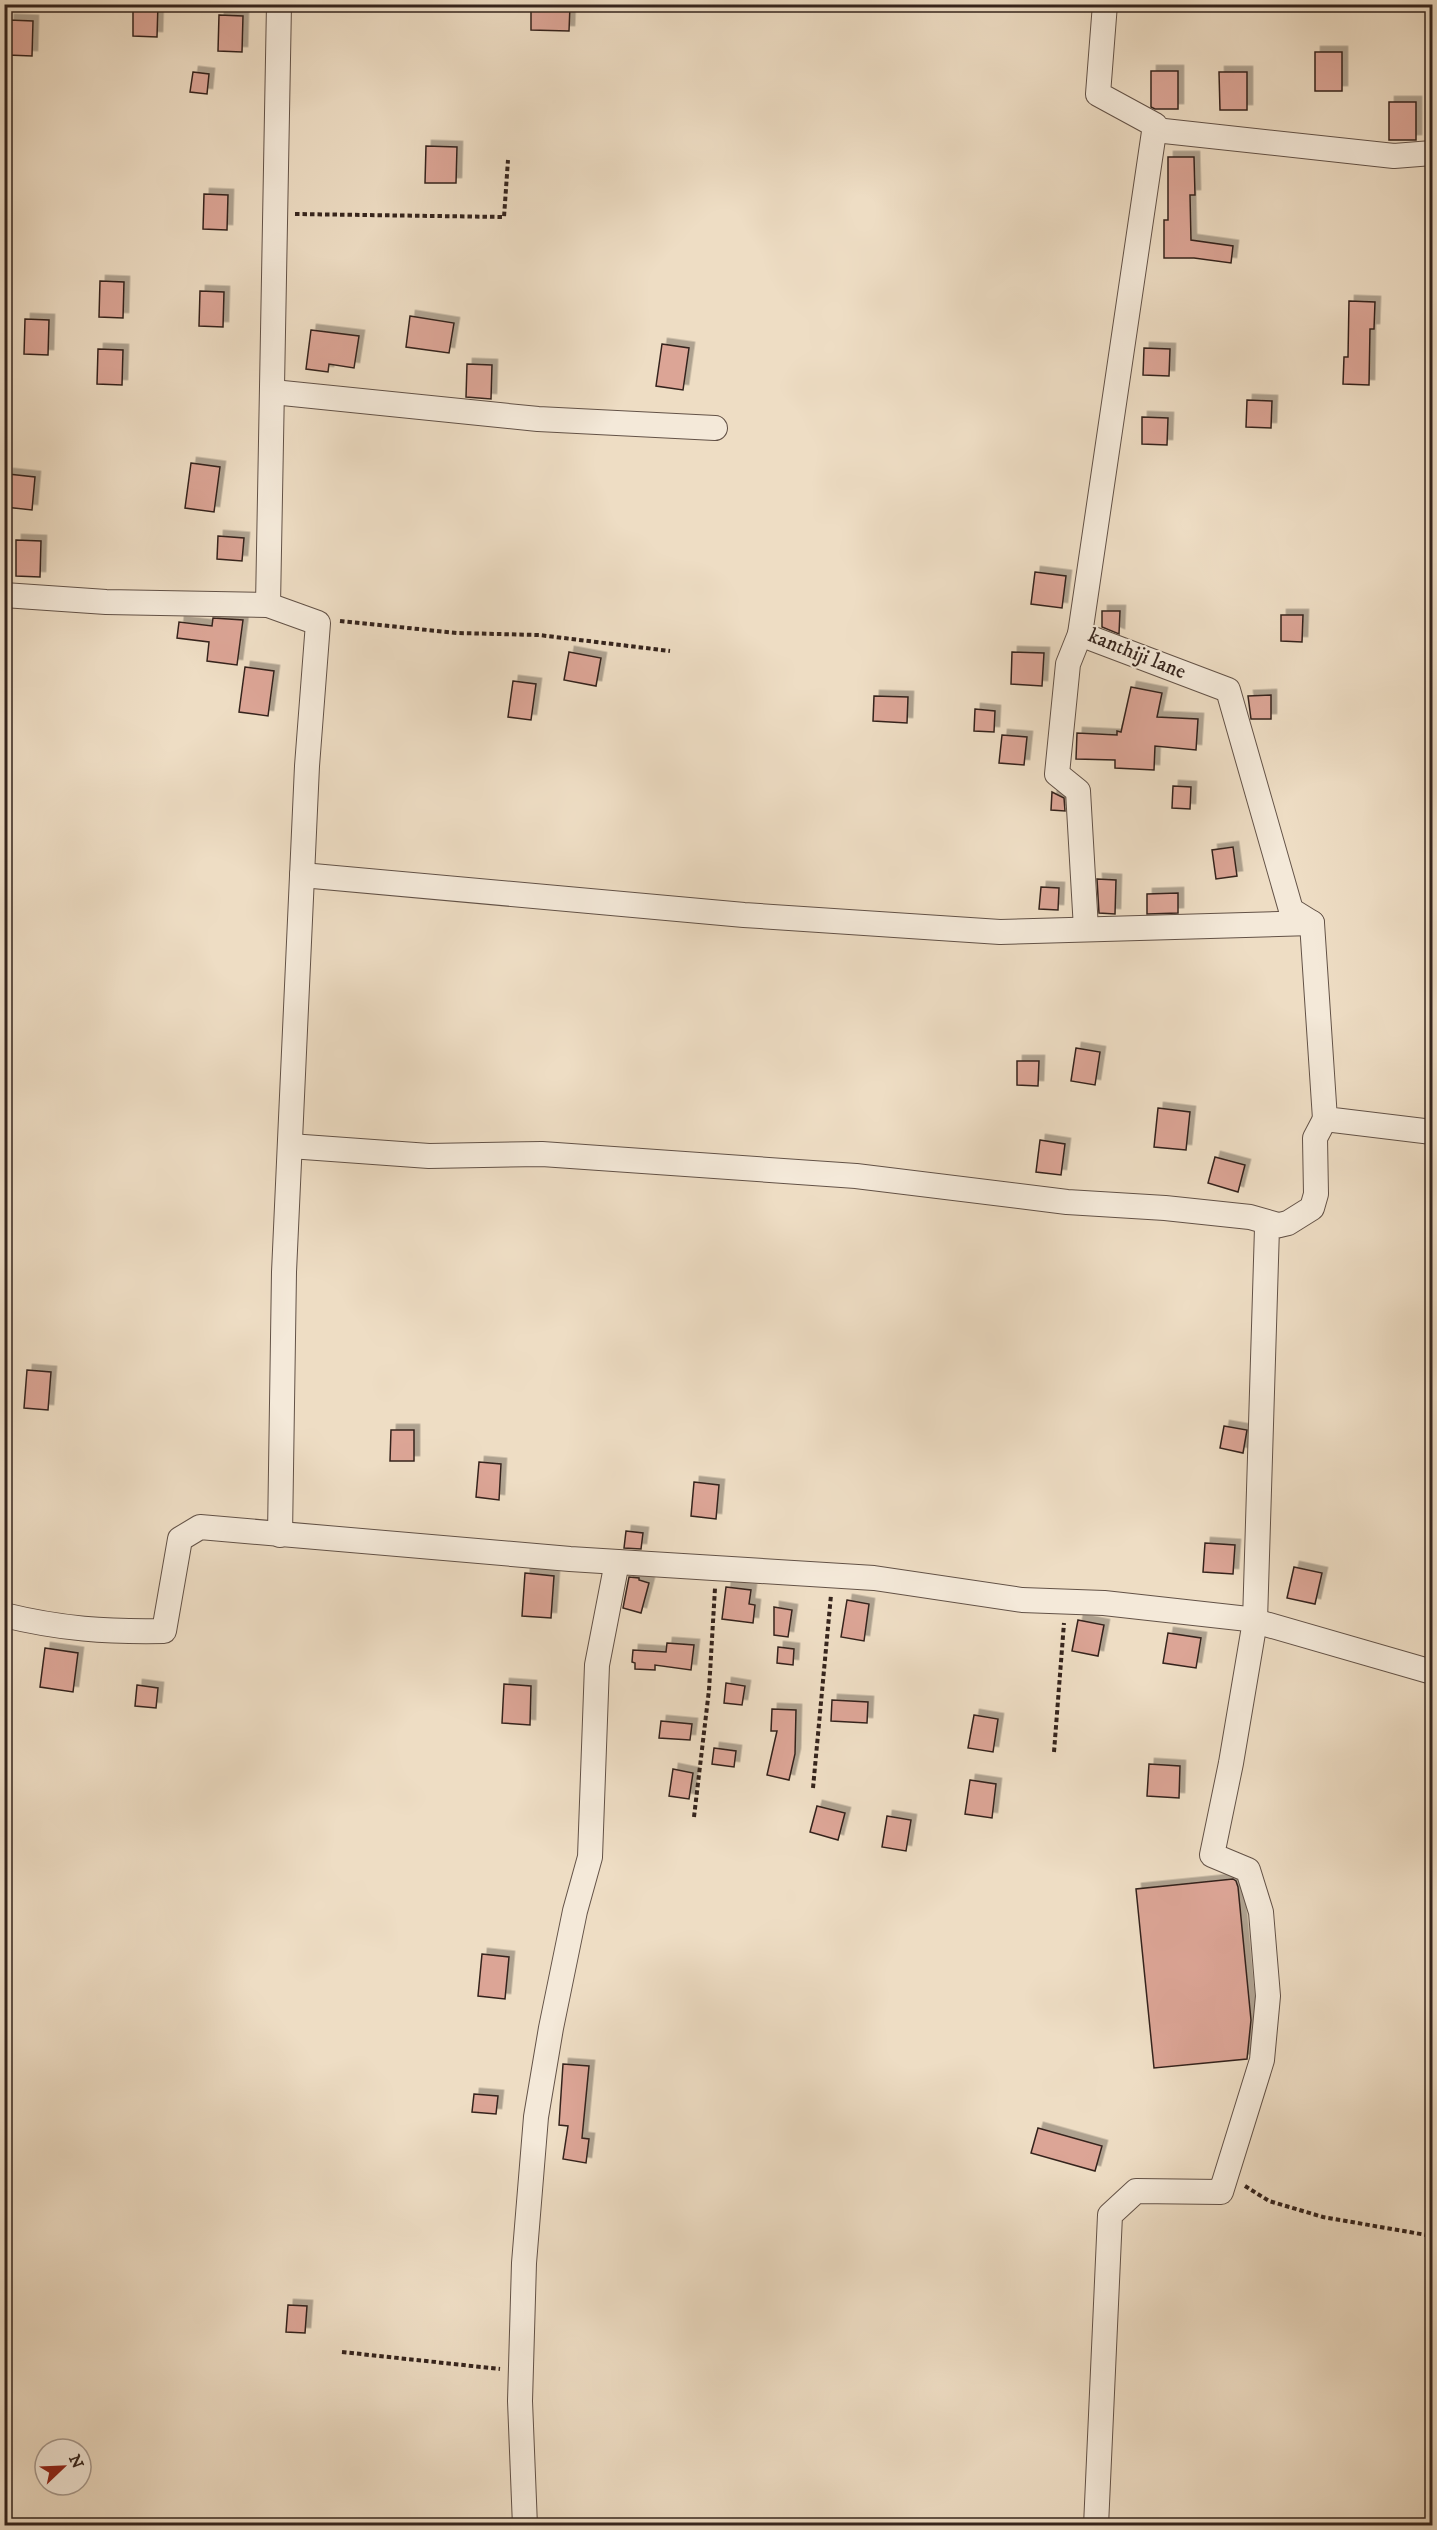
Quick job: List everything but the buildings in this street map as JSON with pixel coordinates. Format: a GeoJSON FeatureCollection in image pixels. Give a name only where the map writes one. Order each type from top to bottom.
{"type":"FeatureCollection","features":[{"type":"Feature","properties":{"kind":"street"},"geometry":{"type":"LineString","coordinates":[[268,605],[279,4]]}},
{"type":"Feature","properties":{"kind":"street"},"geometry":{"type":"LineString","coordinates":[[1105,4],[1098,94],[1155,124],[1155,130],[1394,156],[1432,153]]}},
{"type":"Feature","properties":{"kind":"street","name":"kanthiji lane"},"geometry":{"type":"LineString","coordinates":[[1155,130],[1080,634],[1228,690],[1291,910],[1312,923]]}},
{"type":"Feature","properties":{"kind":"street"},"geometry":{"type":"LineString","coordinates":[[273,392],[537,418],[716,428]]}},
{"type":"Feature","properties":{"kind":"street"},"geometry":{"type":"LineString","coordinates":[[4,595],[106,602],[268,605],[318,623],[307,766],[284,1272],[280,1535]]}},
{"type":"Feature","properties":{"kind":"street"},"geometry":{"type":"LineString","coordinates":[[1080,634],[1068,664],[1057,774],[1078,791],[1086,929]]}},
{"type":"Feature","properties":{"kind":"street"},"geometry":{"type":"LineString","coordinates":[[302,875],[744,915],[1000,932],[1312,923],[1325,1119],[1315,1138],[1316,1194],[1312,1208],[1288,1223],[1267,1228],[1256,1620],[1212,1855],[1248,1870],[1261,1912],[1268,1996],[1262,2060],[1221,2192],[1136,2191],[1110,2215],[1096,2526]]}},
{"type":"Feature","properties":{"kind":"street"},"geometry":{"type":"LineString","coordinates":[[1325,1119],[1432,1132]]}},
{"type":"Feature","properties":{"kind":"street"},"geometry":{"type":"LineString","coordinates":[[290,1146],[429,1156],[542,1154],[845,1175],[1067,1202],[1165,1208],[1250,1217],[1278,1225]]}},
{"type":"Feature","properties":{"kind":"street"},"geometry":{"type":"LineString","coordinates":[[4,1615],[100,1632],[164,1631],[180,1539],[200,1527],[617,1562],[874,1578],[1022,1600],[1104,1603],[1256,1620],[1432,1672]]}},
{"type":"Feature","properties":{"kind":"street"},"geometry":{"type":"LineString","coordinates":[[525,2526],[521,2371],[524,2263],[536,2117],[551,2028],[575,1911],[590,1857],[597,1665],[617,1562]]}},
{"type":"Feature","properties":{"kind":"path"},"geometry":{"type":"LineString","coordinates":[[276,214],[504,217],[508,160]]}},
{"type":"Feature","properties":{"kind":"path"},"geometry":{"type":"LineString","coordinates":[[318,623],[326,620],[457,633],[539,635],[670,651]]}},
{"type":"Feature","properties":{"kind":"path"},"geometry":{"type":"LineString","coordinates":[[694,1817],[709,1690],[717,1569]]}},
{"type":"Feature","properties":{"kind":"path"},"geometry":{"type":"LineString","coordinates":[[813,1788],[833,1576]]}},
{"type":"Feature","properties":{"kind":"path"},"geometry":{"type":"LineString","coordinates":[[1054,1752],[1066,1602]]}},
{"type":"Feature","properties":{"kind":"path"},"geometry":{"type":"LineString","coordinates":[[1227,2174],[1269,2202],[1323,2217],[1432,2236]]}},
{"type":"Feature","properties":{"kind":"path"},"geometry":{"type":"LineString","coordinates":[[342,2352],[521,2371]]}}]}
